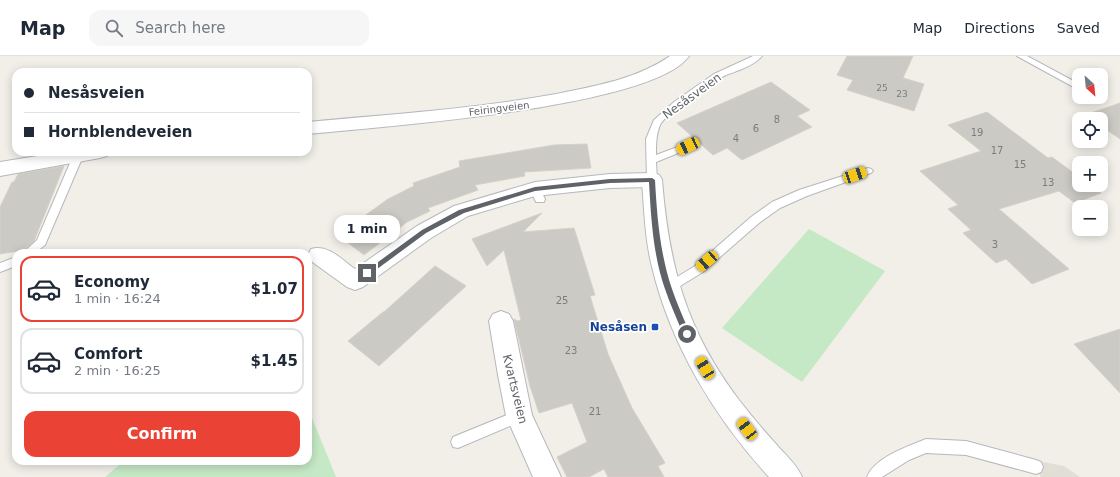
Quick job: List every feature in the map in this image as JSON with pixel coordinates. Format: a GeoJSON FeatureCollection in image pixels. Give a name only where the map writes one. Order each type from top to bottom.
{"type":"FeatureCollection","features":[{"type":"Feature","properties":{"kind":"street","name":"Feiringveien"},"geometry":{"type":"LineString","coordinates":[[312,128],[528,105],[598,90],[645,76],[682,56]]}},
{"type":"Feature","properties":{"kind":"street"},"geometry":{"type":"LineString","coordinates":[[0,170],[78,156]]}},
{"type":"Feature","properties":{"kind":"street"},"geometry":{"type":"LineString","coordinates":[[319,255],[355,281],[424,232],[461,211],[537,194],[610,181],[652,170]]}},
{"type":"Feature","properties":{"kind":"street","name":"Nesåsveien"},"geometry":{"type":"LineString","coordinates":[[652,170],[659,249],[668,288],[690,342],[727,403],[788,477]]}},
{"type":"Feature","properties":{"kind":"street","name":"Kvartsveien"},"geometry":{"type":"LineString","coordinates":[[501,321],[510,375],[519,416],[547,477]]}},
{"type":"Feature","properties":{"kind":"lane","name":"Nesåsveien"},"geometry":{"type":"LineString","coordinates":[[652,170],[651,139],[657,122],[683,100],[717,76],[758,56]]}},
{"type":"Feature","properties":{"kind":"lane"},"geometry":{"type":"LineString","coordinates":[[1021,56],[1072,84]]}},
{"type":"Feature","properties":{"kind":"lane"},"geometry":{"type":"LineString","coordinates":[[652,170],[688,146]]}},
{"type":"Feature","properties":{"kind":"lane"},"geometry":{"type":"LineString","coordinates":[[33,249],[41,242],[78,156]]}},
{"type":"Feature","properties":{"kind":"lane"},"geometry":{"type":"LineString","coordinates":[[668,288],[699,268],[755,220],[776,205],[868,171]]}},
{"type":"Feature","properties":{"kind":"lane"},"geometry":{"type":"LineString","coordinates":[[0,268],[12,263]]}},
{"type":"Feature","properties":{"kind":"lane"},"geometry":{"type":"LineString","coordinates":[[458,442],[519,416]]}},
{"type":"Feature","properties":{"kind":"lane"},"geometry":{"type":"LineString","coordinates":[[874,477],[879,470],[926,446],[966,448],[1036,467]]}},
{"type":"Feature","properties":{"kind":"shaded area"},"geometry":{"type":"Polygon","coordinates":[[[1032,460],[1064,466],[1080,477],[1041,477],[1032,460]]]}},
{"type":"Feature","properties":{"kind":"green space"},"geometry":{"type":"Polygon","coordinates":[[[809,229],[885,271],[802,382],[722,328],[809,229]]]}},
{"type":"Feature","properties":{"kind":"green space"},"geometry":{"type":"Polygon","coordinates":[[[312,418],[336,477],[105,477],[119,465],[312,465],[312,418]]]}},
{"type":"Feature","properties":{"kind":"building"},"geometry":{"type":"Polygon","coordinates":[[[847,56],[913,56],[903,78],[924,84],[914,111],[847,90],[853,80],[837,75],[847,56]]]}},
{"type":"Feature","properties":{"kind":"building"},"geometry":{"type":"Polygon","coordinates":[[[771,82],[810,110],[797,116],[812,127],[742,160],[727,148],[713,155],[677,123],[771,82]]]}},
{"type":"Feature","properties":{"kind":"building"},"geometry":{"type":"Polygon","coordinates":[[[1120,103],[1120,139],[1108,131],[1108,112],[1094,112],[1120,103]]]}},
{"type":"Feature","properties":{"kind":"building"},"geometry":{"type":"Polygon","coordinates":[[[987,112],[1048,158],[1052,157],[1072,172],[1072,192],[1101,193],[1083,200],[1072,201],[1059,191],[999,209],[1069,269],[1032,284],[1006,259],[996,263],[963,233],[971,230],[948,209],[958,205],[920,171],[981,151],[948,125],[987,112]]]}},
{"type":"Feature","properties":{"kind":"building"},"geometry":{"type":"Polygon","coordinates":[[[587,144],[591,168],[524,172],[525,176],[475,185],[478,190],[428,208],[430,211],[407,222],[364,255],[338,235],[388,199],[414,186],[413,183],[460,167],[459,161],[554,145],[587,144]]]}},
{"type":"Feature","properties":{"kind":"building"},"geometry":{"type":"Polygon","coordinates":[[[64,166],[34,241],[25,249],[12,249],[12,252],[0,254],[0,207],[12,182],[14,182],[18,174],[64,166]]]}},
{"type":"Feature","properties":{"kind":"building"},"geometry":{"type":"Polygon","coordinates":[[[542,213],[523,232],[574,228],[595,295],[590,296],[608,354],[632,408],[665,463],[658,466],[664,477],[608,477],[604,469],[589,477],[567,477],[557,457],[587,442],[572,403],[539,413],[530,386],[514,319],[518,321],[521,320],[504,250],[487,266],[472,239],[542,213]]]}},
{"type":"Feature","properties":{"kind":"building"},"geometry":{"type":"Polygon","coordinates":[[[435,266],[466,286],[379,366],[348,341],[384,312],[435,266]]]}},
{"type":"Feature","properties":{"kind":"building"},"geometry":{"type":"Polygon","coordinates":[[[1120,329],[1120,393],[1074,344],[1120,329]]]}},
{"type":"Feature","properties":{"kind":"place","name":"Nesåsen"},"geometry":{"type":"Point","coordinates":[655,327]}},
{"type":"Feature","properties":{"kind":"route"},"geometry":{"type":"LineString","coordinates":[[367,273],[424,232],[461,211],[535,189],[610,181],[652,180],[655,222],[663,268],[668,288],[687,334]]}}]}
